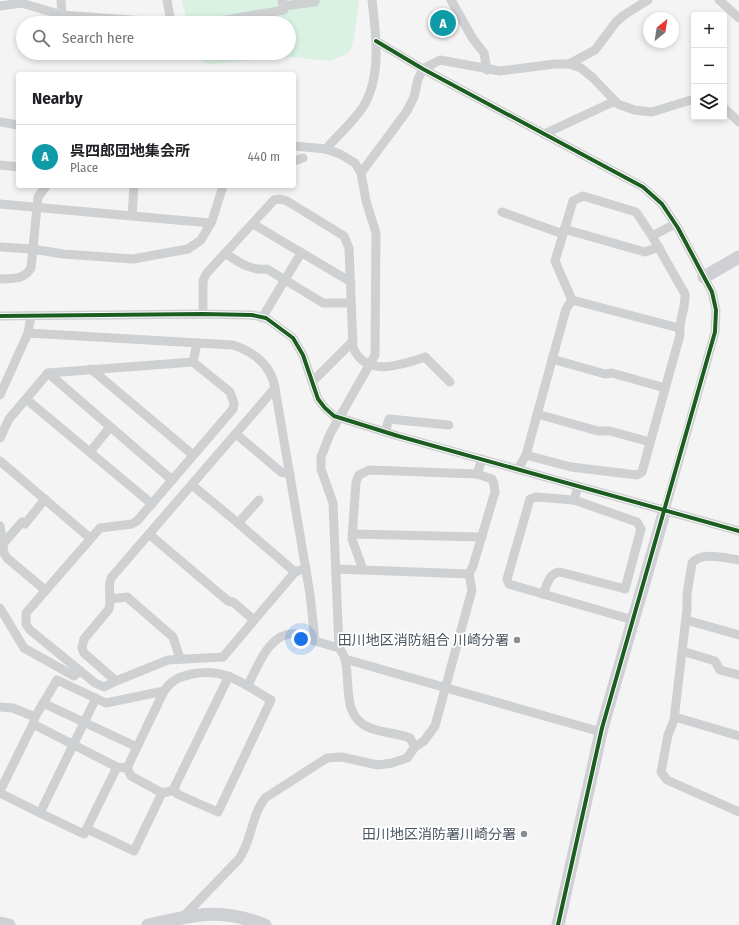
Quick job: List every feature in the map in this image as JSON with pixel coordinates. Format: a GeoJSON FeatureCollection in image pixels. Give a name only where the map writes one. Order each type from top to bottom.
{"type":"FeatureCollection","features":[{"type":"Feature","properties":{"kind":"street"},"geometry":{"type":"LineString","coordinates":[[61,0],[62,15]]}},
{"type":"Feature","properties":{"kind":"street"},"geometry":{"type":"LineString","coordinates":[[167,0],[170,16]]}},
{"type":"Feature","properties":{"kind":"street"},"geometry":{"type":"LineString","coordinates":[[326,149],[363,106],[370,90],[374,70],[376,41],[372,0]]}},
{"type":"Feature","properties":{"kind":"street"},"geometry":{"type":"LineString","coordinates":[[451,0],[469,32],[484,53],[487,70]]}},
{"type":"Feature","properties":{"kind":"street"},"geometry":{"type":"LineString","coordinates":[[569,64],[595,50],[616,22],[624,15],[648,0]]}},
{"type":"Feature","properties":{"kind":"street"},"geometry":{"type":"LineString","coordinates":[[719,0],[739,18]]}},
{"type":"Feature","properties":{"kind":"street"},"geometry":{"type":"LineString","coordinates":[[0,6],[21,1],[62,15],[76,16]]}},
{"type":"Feature","properties":{"kind":"street"},"geometry":{"type":"LineString","coordinates":[[249,16],[284,10],[283,3],[315,2]]}},
{"type":"Feature","properties":{"kind":"street"},"geometry":{"type":"LineString","coordinates":[[376,41],[423,69],[643,187],[662,204],[675,224],[712,292],[716,310],[715,332],[601,732],[558,925]]}},
{"type":"Feature","properties":{"kind":"street"},"geometry":{"type":"LineString","coordinates":[[361,173],[406,111],[414,97],[418,79],[423,69],[440,60],[500,72],[555,64],[569,64],[581,68],[593,78],[618,104],[634,110],[652,112],[691,100]]}},
{"type":"Feature","properties":{"kind":"street"},"geometry":{"type":"LineString","coordinates":[[544,134],[615,101]]}},
{"type":"Feature","properties":{"kind":"street"},"geometry":{"type":"LineString","coordinates":[[727,111],[739,122]]}},
{"type":"Feature","properties":{"kind":"street"},"geometry":{"type":"LineString","coordinates":[[0,122],[16,125]]}},
{"type":"Feature","properties":{"kind":"street"},"geometry":{"type":"LineString","coordinates":[[296,146],[326,149],[340,154],[355,163],[361,173],[366,201],[376,233],[375,355],[330,434],[321,457],[322,469],[334,503],[339,648],[345,659],[349,704],[353,714],[360,722],[370,728],[410,738],[415,747]]}},
{"type":"Feature","properties":{"kind":"street"},"geometry":{"type":"LineString","coordinates":[[0,165],[16,167]]}},
{"type":"Feature","properties":{"kind":"street"},"geometry":{"type":"LineString","coordinates":[[0,279],[21,278],[27,274],[31,268],[38,197],[45,188]]}},
{"type":"Feature","properties":{"kind":"street"},"geometry":{"type":"LineString","coordinates":[[132,216],[134,188]]}},
{"type":"Feature","properties":{"kind":"street"},"geometry":{"type":"LineString","coordinates":[[0,247],[32,249],[63,254],[133,259],[188,249],[201,240],[211,223],[222,188]]}},
{"type":"Feature","properties":{"kind":"street"},"geometry":{"type":"LineString","coordinates":[[526,455],[571,467],[637,475],[642,472],[680,335],[679,328],[686,302],[685,294],[652,236],[636,212],[583,196],[572,201],[555,261],[572,300]]}},
{"type":"Feature","properties":{"kind":"street"},"geometry":{"type":"LineString","coordinates":[[203,314],[203,281],[206,274],[274,200],[280,199],[287,201],[344,236],[349,248],[353,341],[356,354],[370,364],[380,368],[392,367],[425,357],[450,382]]}},
{"type":"Feature","properties":{"kind":"street"},"geometry":{"type":"LineString","coordinates":[[0,204],[36,209],[211,223]]}},
{"type":"Feature","properties":{"kind":"street"},"geometry":{"type":"LineString","coordinates":[[502,212],[564,232],[645,252],[658,247]]}},
{"type":"Feature","properties":{"kind":"street"},"geometry":{"type":"LineString","coordinates":[[253,224],[351,282]]}},
{"type":"Feature","properties":{"kind":"street"},"geometry":{"type":"LineString","coordinates":[[652,236],[675,224]]}},
{"type":"Feature","properties":{"kind":"street"},"geometry":{"type":"LineString","coordinates":[[225,253],[247,267],[259,270],[267,269],[323,303],[351,303]]}},
{"type":"Feature","properties":{"kind":"street"},"geometry":{"type":"LineString","coordinates":[[262,318],[301,253]]}},
{"type":"Feature","properties":{"kind":"street"},"geometry":{"type":"LineString","coordinates":[[704,276],[739,257]]}},
{"type":"Feature","properties":{"kind":"street"},"geometry":{"type":"LineString","coordinates":[[572,300],[679,328]]}},
{"type":"Feature","properties":{"kind":"street"},"geometry":{"type":"LineString","coordinates":[[518,469],[526,455],[566,309],[572,300]]}},
{"type":"Feature","properties":{"kind":"street"},"geometry":{"type":"LineString","coordinates":[[0,316],[252,315],[280,327],[293,338],[303,355],[318,399],[325,408],[340,418],[385,432],[739,531]]}},
{"type":"Feature","properties":{"kind":"street"},"geometry":{"type":"LineString","coordinates":[[0,395],[28,333],[32,316]]}},
{"type":"Feature","properties":{"kind":"street"},"geometry":{"type":"LineString","coordinates":[[28,333],[233,346],[252,354],[268,370],[275,388],[290,474],[306,568],[315,640]]}},
{"type":"Feature","properties":{"kind":"street"},"geometry":{"type":"LineString","coordinates":[[312,382],[353,341]]}},
{"type":"Feature","properties":{"kind":"street"},"geometry":{"type":"LineString","coordinates":[[193,362],[197,343]]}},
{"type":"Feature","properties":{"kind":"street"},"geometry":{"type":"LineString","coordinates":[[552,359],[605,374],[612,373],[665,388]]}},
{"type":"Feature","properties":{"kind":"street"},"geometry":{"type":"LineString","coordinates":[[0,438],[9,419],[48,373],[193,362],[230,392],[234,402],[233,409],[137,521],[132,524],[106,526],[100,528],[26,613],[26,624],[30,630],[99,686],[104,687],[168,660],[223,656],[295,572],[306,568]]}},
{"type":"Feature","properties":{"kind":"street"},"geometry":{"type":"LineString","coordinates":[[91,369],[193,455]]}},
{"type":"Feature","properties":{"kind":"street"},"geometry":{"type":"LineString","coordinates":[[48,373],[172,480]]}},
{"type":"Feature","properties":{"kind":"street"},"geometry":{"type":"LineString","coordinates":[[116,681],[84,653],[82,648],[84,639],[109,609],[110,599],[108,590],[111,578],[275,388]]}},
{"type":"Feature","properties":{"kind":"street"},"geometry":{"type":"LineString","coordinates":[[26,399],[152,504]]}},
{"type":"Feature","properties":{"kind":"street"},"geometry":{"type":"LineString","coordinates":[[537,414],[598,431],[610,431],[650,442]]}},
{"type":"Feature","properties":{"kind":"street"},"geometry":{"type":"LineString","coordinates":[[385,432],[389,419],[449,424]]}},
{"type":"Feature","properties":{"kind":"street"},"geometry":{"type":"LineString","coordinates":[[90,452],[110,427]]}},
{"type":"Feature","properties":{"kind":"street"},"geometry":{"type":"LineString","coordinates":[[236,434],[281,472],[290,474]]}},
{"type":"Feature","properties":{"kind":"street"},"geometry":{"type":"LineString","coordinates":[[476,474],[482,459]]}},
{"type":"Feature","properties":{"kind":"street"},"geometry":{"type":"LineString","coordinates":[[0,461],[90,538]]}},
{"type":"Feature","properties":{"kind":"street"},"geometry":{"type":"LineString","coordinates":[[181,918],[239,859],[247,848],[258,807],[265,798],[327,758],[341,757],[378,765],[392,763],[407,758],[415,747],[424,741],[435,726],[472,590],[469,574],[482,537],[495,492],[492,479],[476,474],[364,471],[359,475],[356,482],[352,534],[352,539],[363,570]]}},
{"type":"Feature","properties":{"kind":"street"},"geometry":{"type":"LineString","coordinates":[[192,485],[295,572]]}},
{"type":"Feature","properties":{"kind":"street"},"geometry":{"type":"LineString","coordinates":[[574,500],[578,486]]}},
{"type":"Feature","properties":{"kind":"street"},"geometry":{"type":"LineString","coordinates":[[543,594],[551,576],[560,572],[625,589],[641,529],[637,522],[574,500],[536,497],[530,499],[507,579],[509,584],[543,594],[633,620]]}},
{"type":"Feature","properties":{"kind":"street"},"geometry":{"type":"LineString","coordinates":[[2,545],[22,522],[25,524],[45,499]]}},
{"type":"Feature","properties":{"kind":"street"},"geometry":{"type":"LineString","coordinates":[[238,523],[259,500]]}},
{"type":"Feature","properties":{"kind":"street"},"geometry":{"type":"LineString","coordinates":[[0,526],[2,545],[7,558],[45,590]]}},
{"type":"Feature","properties":{"kind":"street"},"geometry":{"type":"LineString","coordinates":[[149,534],[228,601],[233,602],[254,620]]}},
{"type":"Feature","properties":{"kind":"street"},"geometry":{"type":"LineString","coordinates":[[352,534],[482,537]]}},
{"type":"Feature","properties":{"kind":"street"},"geometry":{"type":"LineString","coordinates":[[739,560],[707,556],[695,560],[692,563],[687,594],[686,620],[675,717],[668,735],[661,772],[667,780],[739,812]]}},
{"type":"Feature","properties":{"kind":"street"},"geometry":{"type":"LineString","coordinates":[[336,569],[469,574]]}},
{"type":"Feature","properties":{"kind":"street"},"geometry":{"type":"LineString","coordinates":[[110,599],[127,597],[172,637],[180,658]]}},
{"type":"Feature","properties":{"kind":"street"},"geometry":{"type":"LineString","coordinates":[[0,608],[24,648],[74,676],[79,671]]}},
{"type":"Feature","properties":{"kind":"street"},"geometry":{"type":"LineString","coordinates":[[686,620],[739,635]]}},
{"type":"Feature","properties":{"kind":"street"},"geometry":{"type":"LineString","coordinates":[[248,685],[276,638],[286,634],[297,634],[339,648]]}},
{"type":"Feature","properties":{"kind":"street"},"geometry":{"type":"LineString","coordinates":[[682,652],[715,661],[720,670],[739,675]]}},
{"type":"Feature","properties":{"kind":"street"},"geometry":{"type":"LineString","coordinates":[[345,659],[601,732]]}},
{"type":"Feature","properties":{"kind":"street"},"geometry":{"type":"LineString","coordinates":[[127,768],[164,691],[171,681],[181,676],[202,672],[223,674],[229,676],[248,685],[270,700],[218,812],[177,794],[174,788],[229,676]]}},
{"type":"Feature","properties":{"kind":"street"},"geometry":{"type":"LineString","coordinates":[[117,767],[84,834],[0,792],[43,703],[57,680],[106,702],[164,691]]}},
{"type":"Feature","properties":{"kind":"street"},"geometry":{"type":"LineString","coordinates":[[40,813],[96,698]]}},
{"type":"Feature","properties":{"kind":"street"},"geometry":{"type":"LineString","coordinates":[[43,703],[137,747]]}},
{"type":"Feature","properties":{"kind":"street"},"geometry":{"type":"LineString","coordinates":[[0,707],[13,708],[73,745],[117,767],[127,768]]}},
{"type":"Feature","properties":{"kind":"street"},"geometry":{"type":"LineString","coordinates":[[675,717],[739,736]]}},
{"type":"Feature","properties":{"kind":"street"},"geometry":{"type":"LineString","coordinates":[[127,768],[131,776],[162,793],[175,790]]}},
{"type":"Feature","properties":{"kind":"street"},"geometry":{"type":"LineString","coordinates":[[87,829],[134,851],[162,793]]}},
{"type":"Feature","properties":{"kind":"street"},"geometry":{"type":"LineString","coordinates":[[148,925],[200,914],[223,913],[245,917],[265,925]]}},
{"type":"Feature","properties":{"kind":"street"},"geometry":{"type":"LineString","coordinates":[[0,923],[9,925]]}},
{"type":"Feature","properties":{"kind":"green space"},"geometry":{"type":"Polygon","coordinates":[[[182,0],[359,0],[354,38],[350,51],[345,55],[330,61],[296,58],[296,16],[185,16],[182,0]]]}},
{"type":"Feature","properties":{"kind":"green space"},"geometry":{"type":"Polygon","coordinates":[[[201,60],[257,60],[212,64],[201,60]]]}},
{"type":"Feature","properties":{"kind":"cycle path"},"geometry":{"type":"LineString","coordinates":[[376,41],[423,69],[643,187],[662,204],[678,228],[712,292],[716,310],[715,332],[602,728],[558,925]]}},
{"type":"Feature","properties":{"kind":"cycle path"},"geometry":{"type":"LineString","coordinates":[[0,316],[203,314],[252,315],[266,318],[293,338],[303,355],[318,399],[334,416],[398,436],[739,531]]}},
{"type":"Feature","properties":{"kind":"place","name":"呉四郎団地集会所"},"geometry":{"type":"Point","coordinates":[443,23]}},
{"type":"Feature","properties":{"kind":"place","name":"田川地区消防組合 川崎分署"},"geometry":{"type":"Point","coordinates":[517,640]}},
{"type":"Feature","properties":{"kind":"place","name":"田川地区消防署川崎分署"},"geometry":{"type":"Point","coordinates":[524,834]}}]}
